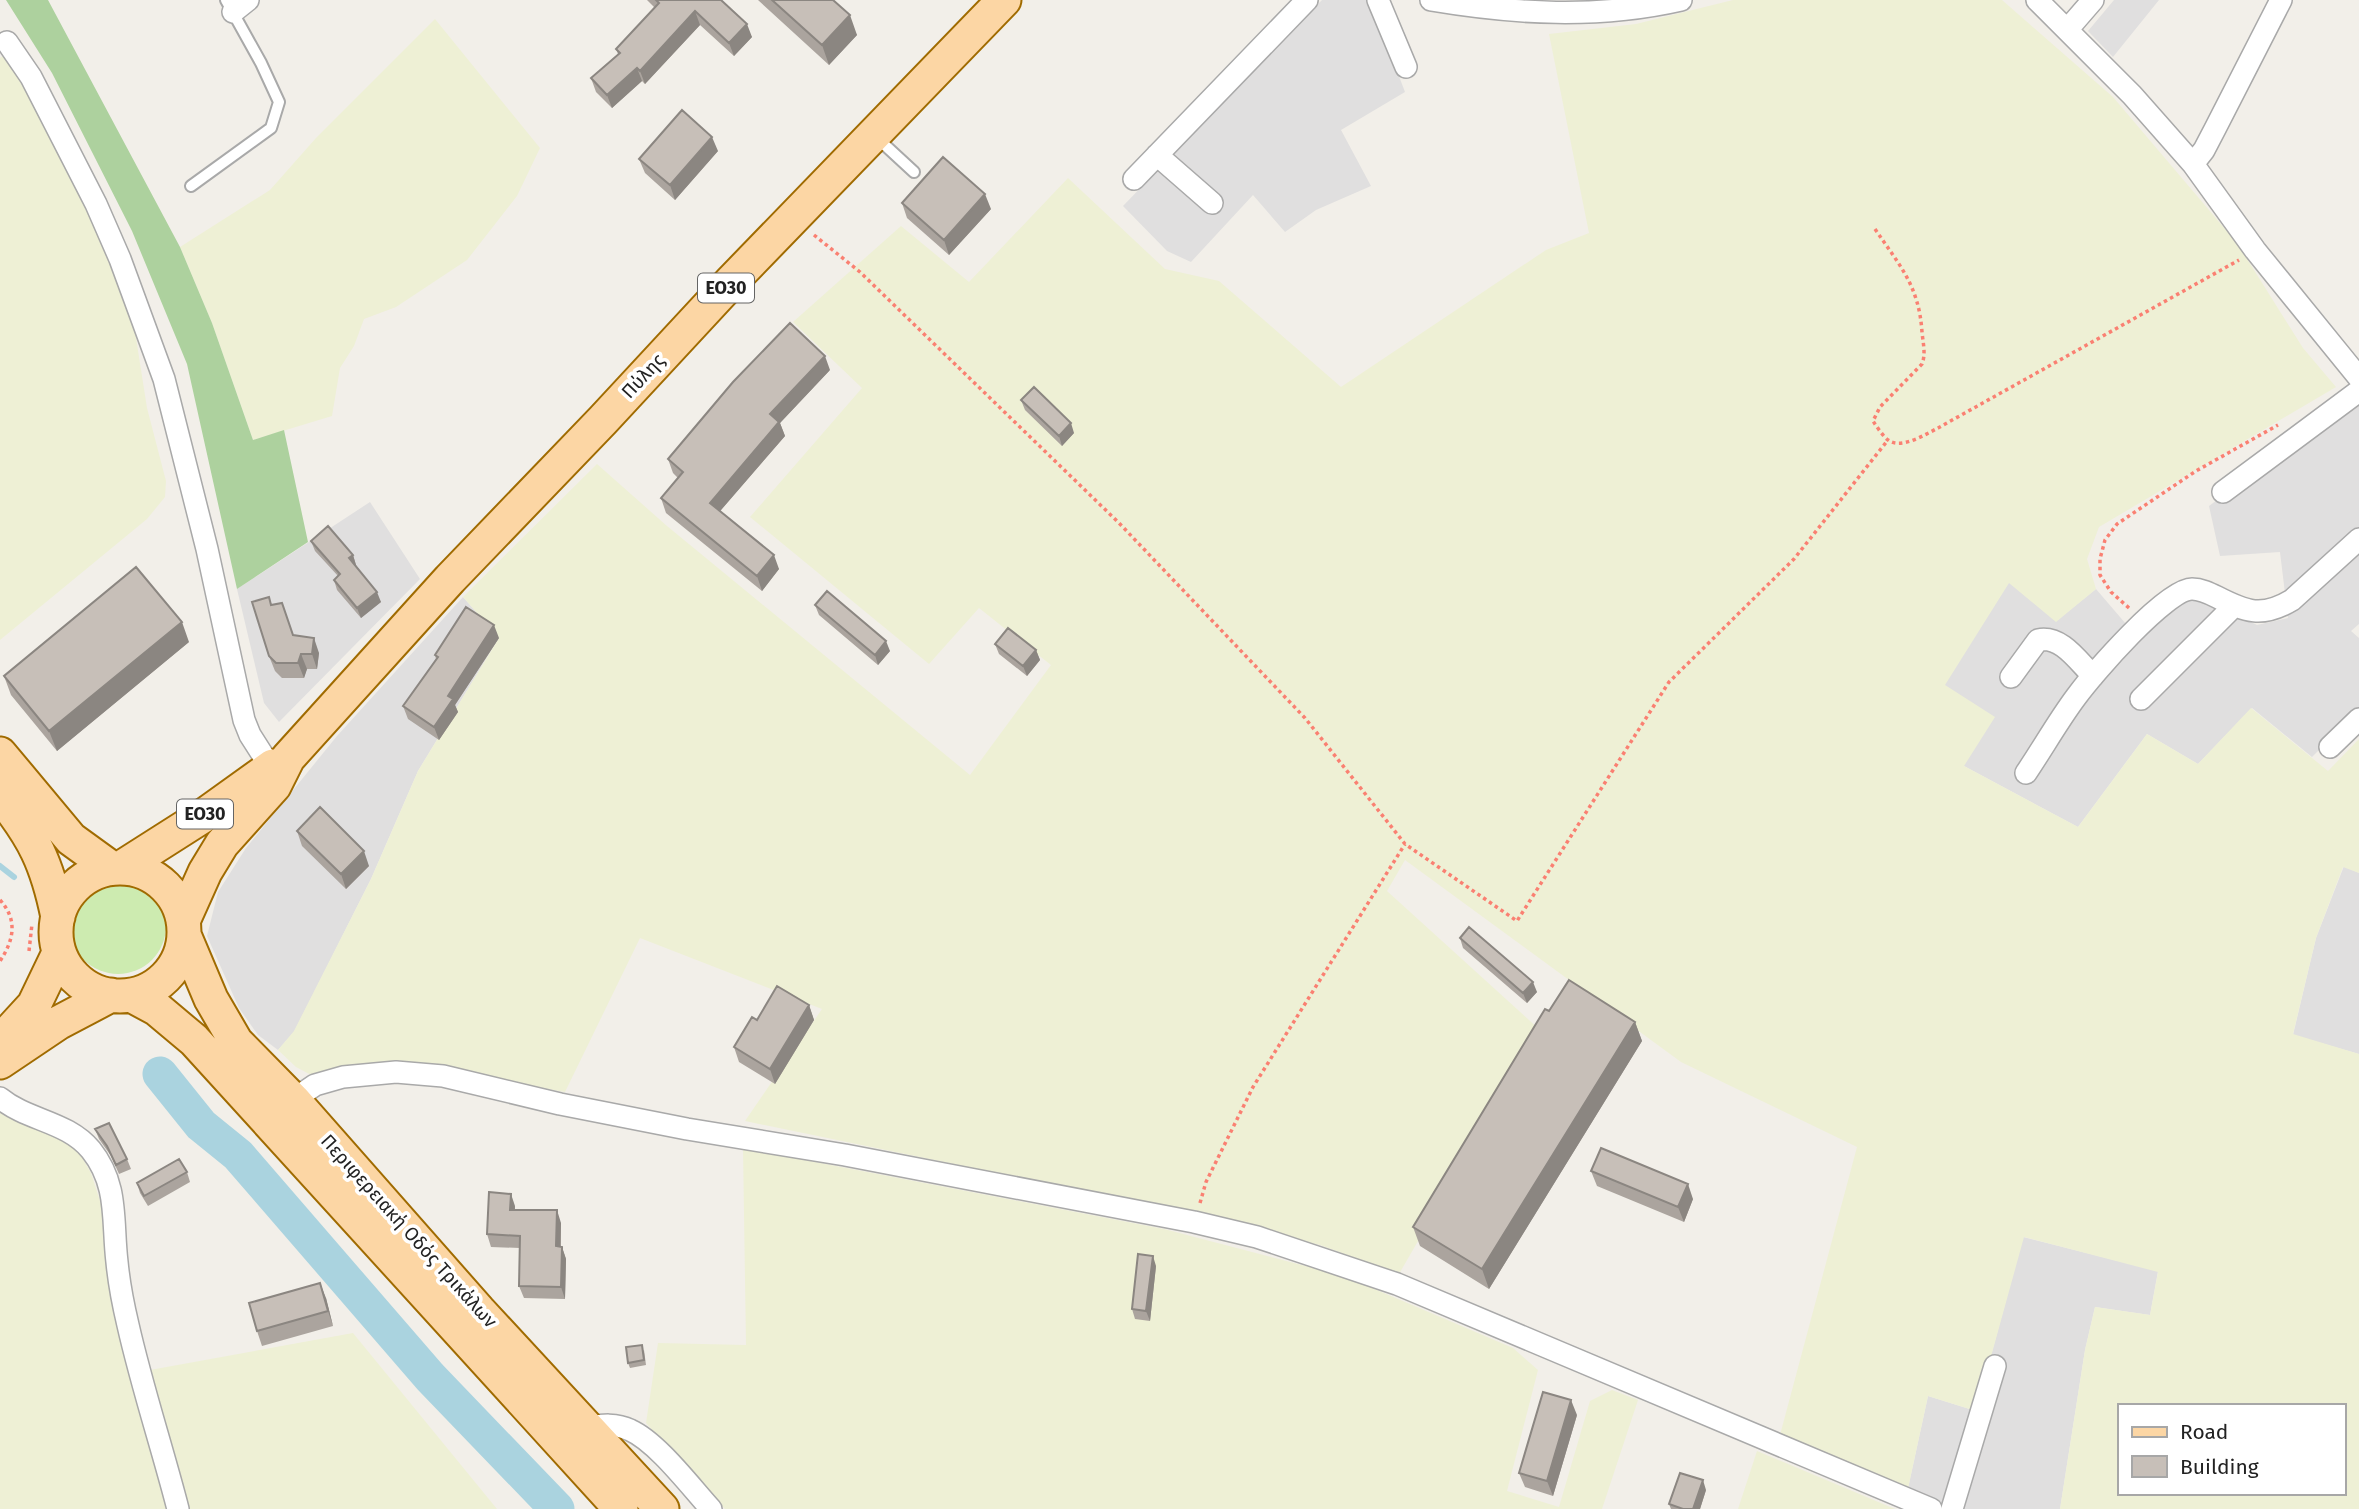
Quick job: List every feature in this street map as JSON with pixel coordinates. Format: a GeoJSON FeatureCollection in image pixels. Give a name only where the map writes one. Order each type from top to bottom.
{"type":"FeatureCollection","features":[{"type":"Feature","properties":{"kind":"main road","name":"Πύλης"},"geometry":{"type":"LineString","coordinates":[[279,763],[450,579],[1004,0]]}},
{"type":"Feature","properties":{"kind":"main road"},"geometry":{"type":"LineString","coordinates":[[0,754],[71,839],[116,868],[143,872],[162,883],[176,900],[184,928]]}},
{"type":"Feature","properties":{"kind":"main road","name":"ΕΟ30"},"geometry":{"type":"LineString","coordinates":[[45,916],[77,885],[93,874],[116,868],[209,812],[279,763]]}},
{"type":"Feature","properties":{"kind":"main road","name":"ΕΟ30"},"geometry":{"type":"LineString","coordinates":[[0,1062],[58,1023],[121,995],[151,988],[168,974],[179,956],[184,928],[205,872],[222,844],[274,786],[279,763]]}},
{"type":"Feature","properties":{"kind":"main road"},"geometry":{"type":"LineString","coordinates":[[0,795],[25,828],[40,854],[52,887],[45,916],[56,935],[44,954],[45,987],[34,1005],[0,1042]]}},
{"type":"Feature","properties":{"kind":"main road","name":"Περιφερειακή Οδός Τρικάλων"},"geometry":{"type":"LineString","coordinates":[[184,928],[197,970],[230,1034],[293,1100],[480,1311],[662,1509]]}},
{"type":"Feature","properties":{"kind":"main road"},"geometry":{"type":"LineString","coordinates":[[44,954],[94,990],[121,995]]}},
{"type":"Feature","properties":{"kind":"main road","name":"Περιφερειακή Οδός Τρικάλων"},"geometry":{"type":"LineString","coordinates":[[121,995],[157,1009],[194,1040],[621,1509]]}},
{"type":"Feature","properties":{"kind":"street"},"geometry":{"type":"LineString","coordinates":[[1134,179],[1307,0]]}},
{"type":"Feature","properties":{"kind":"street"},"geometry":{"type":"LineString","coordinates":[[1378,0],[1406,67]]}},
{"type":"Feature","properties":{"kind":"street"},"geometry":{"type":"LineString","coordinates":[[1431,0],[1482,9],[1545,13],[1606,12],[1681,0]]}},
{"type":"Feature","properties":{"kind":"street"},"geometry":{"type":"LineString","coordinates":[[2036,0],[2132,95],[2193,164],[2255,250],[2359,379]]}},
{"type":"Feature","properties":{"kind":"street"},"geometry":{"type":"LineString","coordinates":[[2067,30],[2093,0]]}},
{"type":"Feature","properties":{"kind":"street"},"geometry":{"type":"LineString","coordinates":[[2193,164],[2204,150],[2281,0]]}},
{"type":"Feature","properties":{"kind":"street"},"geometry":{"type":"LineString","coordinates":[[4,39],[31,77],[96,204],[120,259],[164,379],[207,549],[244,720],[250,735],[279,763]]}},
{"type":"Feature","properties":{"kind":"street"},"geometry":{"type":"LineString","coordinates":[[1157,155],[1212,203]]}},
{"type":"Feature","properties":{"kind":"street"},"geometry":{"type":"LineString","coordinates":[[2224,492],[2359,391]]}},
{"type":"Feature","properties":{"kind":"street"},"geometry":{"type":"LineString","coordinates":[[2026,773],[2093,676],[2144,622],[2174,595],[2183,590],[2194,589],[2207,592],[2246,611],[2264,611],[2280,607],[2359,539]]}},
{"type":"Feature","properties":{"kind":"street"},"geometry":{"type":"LineString","coordinates":[[2141,699],[2234,606]]}},
{"type":"Feature","properties":{"kind":"street"},"geometry":{"type":"LineString","coordinates":[[2011,677],[2038,640],[2048,638],[2058,641],[2093,676]]}},
{"type":"Feature","properties":{"kind":"street"},"geometry":{"type":"LineString","coordinates":[[2330,747],[2359,719]]}},
{"type":"Feature","properties":{"kind":"street"},"geometry":{"type":"LineString","coordinates":[[293,1100],[315,1086],[343,1077],[396,1072],[443,1076],[559,1104],[674,1127],[845,1155],[1194,1222],[1257,1237],[1397,1284],[1931,1509]]}},
{"type":"Feature","properties":{"kind":"street"},"geometry":{"type":"LineString","coordinates":[[0,1098],[10,1106],[77,1136],[92,1152],[105,1175],[113,1197],[117,1259],[128,1325],[178,1509]]}},
{"type":"Feature","properties":{"kind":"street"},"geometry":{"type":"LineString","coordinates":[[1952,1509],[1995,1366]]}},
{"type":"Feature","properties":{"kind":"street"},"geometry":{"type":"LineString","coordinates":[[587,1427],[610,1425],[630,1429],[650,1442],[711,1509]]}},
{"type":"Feature","properties":{"kind":"lane"},"geometry":{"type":"LineString","coordinates":[[191,186],[271,128],[279,102],[236,4]]}},
{"type":"Feature","properties":{"kind":"lane"},"geometry":{"type":"LineString","coordinates":[[873,134],[914,172]]}},
{"type":"Feature","properties":{"kind":"path"},"geometry":{"type":"LineString","coordinates":[[796,215],[815,236],[860,272],[1119,523],[1305,718],[1405,844],[1517,921],[1669,682],[1794,559],[1888,440]]}},
{"type":"Feature","properties":{"kind":"path"},"geometry":{"type":"LineString","coordinates":[[1875,229],[1909,278],[1921,309],[1924,356],[1917,371],[1874,415],[1873,421],[1888,440],[1895,443],[1908,442],[1938,428],[2255,250]]}},
{"type":"Feature","properties":{"kind":"path"},"geometry":{"type":"LineString","coordinates":[[2144,622],[2111,592],[2100,575],[2100,559],[2105,540],[2117,524],[2196,471],[2282,423]]}},
{"type":"Feature","properties":{"kind":"path"},"geometry":{"type":"LineString","coordinates":[[1194,1222],[1206,1182],[1253,1087],[1405,844]]}},
{"type":"Feature","properties":{"kind":"path"},"geometry":{"type":"LineString","coordinates":[[0,900],[9,909],[13,921],[11,937],[0,961]]}},
{"type":"Feature","properties":{"kind":"path"},"geometry":{"type":"LineString","coordinates":[[44,954],[45,916]]}},
{"type":"Feature","properties":{"kind":"shaded area"},"geometry":{"type":"Polygon","coordinates":[[[1322,0],[1370,0],[1405,92],[1341,130],[1371,186],[1316,210],[1285,232],[1253,195],[1191,262],[1167,251],[1123,206],[1322,0]]]}},
{"type":"Feature","properties":{"kind":"shaded area"},"geometry":{"type":"Polygon","coordinates":[[[2114,0],[2159,0],[2113,57],[2088,31],[2114,0]]]}},
{"type":"Feature","properties":{"kind":"shaded area"},"geometry":{"type":"Polygon","coordinates":[[[2359,394],[2359,624],[2351,631],[2359,638],[2359,710],[2312,757],[2252,708],[2198,764],[2147,734],[2078,827],[1964,766],[1944,685],[2009,582],[2056,621],[2096,589],[2138,638],[2187,599],[2198,596],[2257,625],[2288,618],[2280,552],[2220,556],[2209,506],[2359,394]]]}},
{"type":"Feature","properties":{"kind":"shaded area"},"geometry":{"type":"Polygon","coordinates":[[[370,502],[420,579],[279,722],[264,703],[237,589],[370,502]]]}},
{"type":"Feature","properties":{"kind":"shaded area"},"geometry":{"type":"Polygon","coordinates":[[[463,597],[499,638],[418,771],[371,879],[294,1032],[278,1050],[258,1035],[239,1008],[207,936],[218,892],[246,848],[337,736],[463,597]]]}},
{"type":"Feature","properties":{"kind":"shaded area"},"geometry":{"type":"Polygon","coordinates":[[[2344,866],[2359,873],[2359,1054],[2293,1035],[2316,938],[2344,866]]]}},
{"type":"Feature","properties":{"kind":"shaded area"},"geometry":{"type":"Polygon","coordinates":[[[2023,1237],[2158,1271],[2150,1315],[2095,1307],[2085,1350],[2060,1509],[1946,1509],[1907,1493],[1928,1396],[1976,1411],[2023,1237]]]}},
{"type":"Feature","properties":{"kind":"green space"},"geometry":{"type":"Polygon","coordinates":[[[6,0],[48,0],[180,247],[212,323],[253,440],[284,430],[308,542],[237,589],[187,364],[132,231],[52,73],[6,0]]]}},
{"type":"Feature","properties":{"kind":"green space"},"geometry":{"type":"Polygon","coordinates":[[[1733,0],[2002,0],[2113,97],[2237,243],[2303,348],[2336,387],[2099,527],[2087,559],[2096,589],[2056,622],[2009,583],[1945,685],[1995,717],[1964,766],[2078,827],[2147,734],[2198,764],[2251,708],[2328,771],[2359,739],[2359,873],[2343,867],[2316,938],[2293,1034],[2359,1054],[2359,1509],[2060,1509],[2085,1350],[2095,1307],[2150,1315],[2158,1272],[2024,1237],[1976,1411],[1928,1396],[1907,1493],[1780,1435],[1857,1147],[1681,1062],[1405,860],[1387,891],[1540,1030],[1399,1274],[1320,1245],[1181,1211],[745,1121],[822,1009],[640,938],[565,1092],[400,1063],[313,1076],[296,1067],[278,1050],[294,1031],[371,879],[418,771],[499,638],[463,597],[597,464],[667,526],[970,775],[1051,665],[979,608],[929,664],[750,517],[862,388],[793,322],[901,226],[969,282],[1068,178],[1165,269],[1219,281],[1341,387],[1546,250],[1589,233],[1549,34],[1636,24],[1733,0]]]}},
{"type":"Feature","properties":{"kind":"green space"},"geometry":{"type":"Polygon","coordinates":[[[435,19],[540,148],[517,196],[467,260],[396,307],[364,319],[354,346],[340,368],[332,416],[253,440],[212,323],[180,247],[270,190],[316,138],[435,19]]]}},
{"type":"Feature","properties":{"kind":"green space"},"geometry":{"type":"Polygon","coordinates":[[[4,55],[46,120],[106,247],[134,325],[147,408],[166,481],[165,497],[147,519],[0,640],[0,58],[4,55]]]}},
{"type":"Feature","properties":{"kind":"green space"},"geometry":{"type":"Polygon","coordinates":[[[118,878],[136,882],[152,892],[162,908],[166,926],[162,944],[152,960],[136,970],[118,974],[100,970],[84,960],[74,944],[70,926],[74,908],[84,892],[100,882],[118,878]]]}},
{"type":"Feature","properties":{"kind":"green space"},"geometry":{"type":"Polygon","coordinates":[[[0,1113],[60,1136],[79,1152],[91,1173],[101,1204],[107,1268],[128,1374],[353,1333],[497,1509],[0,1509],[0,1113]]]}},
{"type":"Feature","properties":{"kind":"green space"},"geometry":{"type":"Polygon","coordinates":[[[743,1148],[1164,1229],[1344,1276],[1513,1348],[1538,1370],[1507,1491],[1559,1507],[1590,1401],[1612,1390],[1638,1400],[1602,1509],[725,1509],[646,1423],[658,1343],[746,1345],[743,1148]]]}},
{"type":"Feature","properties":{"kind":"green space"},"geometry":{"type":"Polygon","coordinates":[[[1757,1451],[1895,1509],[1738,1509],[1757,1451]]]}},
{"type":"Feature","properties":{"kind":"building"},"geometry":{"type":"Polygon","coordinates":[[[656,0],[721,0],[747,24],[729,43],[695,11],[640,71],[637,68],[607,95],[591,78],[620,53],[616,49],[659,3],[656,0]]]}},
{"type":"Feature","properties":{"kind":"building"},"geometry":{"type":"Polygon","coordinates":[[[772,0],[833,0],[850,15],[822,45],[772,0]]]}},
{"type":"Feature","properties":{"kind":"building"},"geometry":{"type":"Polygon","coordinates":[[[682,110],[712,137],[670,185],[639,159],[682,110]]]}},
{"type":"Feature","properties":{"kind":"building"},"geometry":{"type":"Polygon","coordinates":[[[943,157],[985,194],[944,240],[902,203],[943,157]]]}},
{"type":"Feature","properties":{"kind":"building"},"geometry":{"type":"Polygon","coordinates":[[[790,323],[825,356],[770,414],[779,422],[710,503],[774,555],[757,576],[661,498],[683,472],[668,459],[733,382],[790,323]]]}},
{"type":"Feature","properties":{"kind":"building"},"geometry":{"type":"Polygon","coordinates":[[[1034,387],[1071,423],[1059,436],[1021,400],[1034,387]]]}},
{"type":"Feature","properties":{"kind":"building"},"geometry":{"type":"Polygon","coordinates":[[[328,526],[353,555],[349,558],[377,592],[357,608],[334,580],[340,574],[311,541],[328,526]]]}},
{"type":"Feature","properties":{"kind":"building"},"geometry":{"type":"Polygon","coordinates":[[[136,567],[182,622],[49,731],[4,676],[136,567]]]}},
{"type":"Feature","properties":{"kind":"building"},"geometry":{"type":"Polygon","coordinates":[[[827,591],[886,641],[875,655],[815,605],[827,591]]]}},
{"type":"Feature","properties":{"kind":"building"},"geometry":{"type":"Polygon","coordinates":[[[269,597],[271,605],[282,603],[293,635],[314,638],[312,654],[301,654],[298,663],[276,663],[269,656],[252,602],[269,597]]]}},
{"type":"Feature","properties":{"kind":"building"},"geometry":{"type":"Polygon","coordinates":[[[466,607],[494,625],[448,696],[453,699],[434,727],[403,706],[438,657],[435,655],[466,607]]]}},
{"type":"Feature","properties":{"kind":"building"},"geometry":{"type":"Polygon","coordinates":[[[1008,628],[1036,650],[1023,666],[995,644],[1008,628]]]}},
{"type":"Feature","properties":{"kind":"building"},"geometry":{"type":"Polygon","coordinates":[[[320,807],[364,851],[341,874],[297,831],[320,807]]]}},
{"type":"Feature","properties":{"kind":"building"},"geometry":{"type":"Polygon","coordinates":[[[1469,927],[1533,982],[1523,993],[1460,938],[1469,927]]]}},
{"type":"Feature","properties":{"kind":"building"},"geometry":{"type":"Polygon","coordinates":[[[1569,980],[1635,1022],[1482,1269],[1413,1227],[1545,1009],[1549,1011],[1569,980]]]}},
{"type":"Feature","properties":{"kind":"building"},"geometry":{"type":"Polygon","coordinates":[[[777,986],[809,1005],[770,1069],[734,1047],[752,1017],[757,1020],[777,986]]]}},
{"type":"Feature","properties":{"kind":"building"},"geometry":{"type":"Polygon","coordinates":[[[109,1123],[127,1159],[116,1165],[95,1129],[109,1123]]]}},
{"type":"Feature","properties":{"kind":"building"},"geometry":{"type":"Polygon","coordinates":[[[1601,1148],[1688,1184],[1678,1207],[1591,1171],[1601,1148]]]}},
{"type":"Feature","properties":{"kind":"building"},"geometry":{"type":"Polygon","coordinates":[[[179,1159],[187,1172],[144,1196],[137,1183],[179,1159]]]}},
{"type":"Feature","properties":{"kind":"building"},"geometry":{"type":"Polygon","coordinates":[[[489,1192],[511,1194],[510,1210],[557,1210],[556,1246],[562,1247],[561,1287],[519,1286],[520,1236],[487,1234],[489,1192]]]}},
{"type":"Feature","properties":{"kind":"building"},"geometry":{"type":"Polygon","coordinates":[[[1138,1254],[1153,1256],[1146,1311],[1132,1309],[1138,1254]]]}},
{"type":"Feature","properties":{"kind":"building"},"geometry":{"type":"Polygon","coordinates":[[[320,1283],[328,1311],[257,1331],[249,1303],[320,1283]]]}},
{"type":"Feature","properties":{"kind":"building"},"geometry":{"type":"Polygon","coordinates":[[[642,1345],[644,1360],[628,1363],[626,1347],[642,1345]]]}},
{"type":"Feature","properties":{"kind":"building"},"geometry":{"type":"Polygon","coordinates":[[[1543,1392],[1571,1400],[1547,1481],[1519,1473],[1543,1392]]]}},
{"type":"Feature","properties":{"kind":"building"},"geometry":{"type":"Polygon","coordinates":[[[1680,1473],[1703,1480],[1693,1509],[1669,1504],[1680,1473]]]}},
{"type":"Feature","properties":{"kind":"waterway"},"geometry":{"type":"LineString","coordinates":[[0,866],[14,877]]}},
{"type":"Feature","properties":{"kind":"waterway"},"geometry":{"type":"LineString","coordinates":[[160,1074],[201,1125],[238,1155],[430,1377],[557,1509]]}}]}
